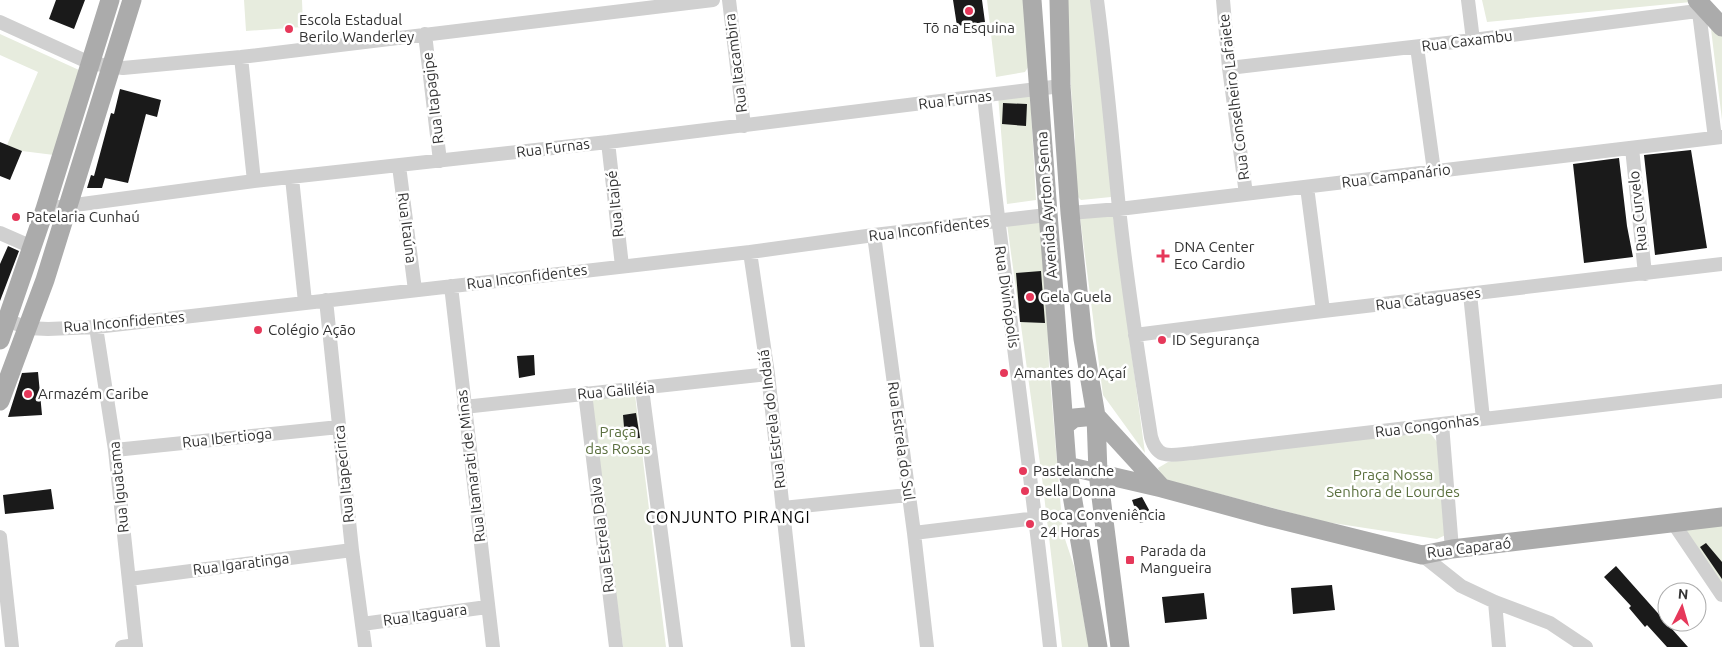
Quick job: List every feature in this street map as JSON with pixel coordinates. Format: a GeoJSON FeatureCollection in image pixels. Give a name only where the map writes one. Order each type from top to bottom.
{"type":"FeatureCollection","features":[{"type":"Feature","properties":{"kind":"main road"},"geometry":{"type":"LineString","coordinates":[[0,340],[45,209],[110,0]]}},
{"type":"Feature","properties":{"kind":"main road"},"geometry":{"type":"LineString","coordinates":[[0,401],[45,280],[132,0]]}},
{"type":"Feature","properties":{"kind":"main road","name":"Avenida Ayrton Senna"},"geometry":{"type":"LineString","coordinates":[[1032,0],[1067,466],[1098,647]]}},
{"type":"Feature","properties":{"kind":"main road","name":"Avenida Ayrton Senna"},"geometry":{"type":"LineString","coordinates":[[1059,0],[1061,86],[1070,212],[1083,339],[1096,416],[1098,473],[1120,647]]}},
{"type":"Feature","properties":{"kind":"main road"},"geometry":{"type":"LineString","coordinates":[[1700,7],[1722,27]]}},
{"type":"Feature","properties":{"kind":"main road"},"geometry":{"type":"LineString","coordinates":[[1064,426],[1074,418],[1096,416],[1162,488]]}},
{"type":"Feature","properties":{"kind":"main road","name":"Rua Caparaó"},"geometry":{"type":"LineString","coordinates":[[1067,466],[1162,488],[1422,555],[1452,549],[1722,517]]}},
{"type":"Feature","properties":{"kind":"street"},"geometry":{"type":"LineString","coordinates":[[0,22],[90,63],[110,67],[139,67],[241,57],[713,0]]}},
{"type":"Feature","properties":{"kind":"street","name":"Rua Itacambira"},"geometry":{"type":"LineString","coordinates":[[729,0],[744,126]]}},
{"type":"Feature","properties":{"kind":"street"},"geometry":{"type":"LineString","coordinates":[[1097,0],[1109,94],[1119,209],[1135,335]]}},
{"type":"Feature","properties":{"kind":"street","name":"Rua Conselheiro Lafaiete"},"geometry":{"type":"LineString","coordinates":[[1223,0],[1229,68],[1246,194]]}},
{"type":"Feature","properties":{"kind":"street"},"geometry":{"type":"LineString","coordinates":[[1468,0],[1474,40]]}},
{"type":"Feature","properties":{"kind":"street"},"geometry":{"type":"LineString","coordinates":[[1700,7],[1718,138]]}},
{"type":"Feature","properties":{"kind":"street","name":"Rua Caxambu"},"geometry":{"type":"LineString","coordinates":[[1229,68],[1474,40],[1700,7]]}},
{"type":"Feature","properties":{"kind":"street","name":"Rua Itapagipe"},"geometry":{"type":"LineString","coordinates":[[425,34],[440,161]]}},
{"type":"Feature","properties":{"kind":"street"},"geometry":{"type":"LineString","coordinates":[[1417,47],[1434,171]]}},
{"type":"Feature","properties":{"kind":"street"},"geometry":{"type":"LineString","coordinates":[[241,57],[254,181]]}},
{"type":"Feature","properties":{"kind":"street","name":"Rua Furnas"},"geometry":{"type":"LineString","coordinates":[[45,209],[254,181],[744,126],[1061,86]]}},
{"type":"Feature","properties":{"kind":"street","name":"Rua Divinópolis"},"geometry":{"type":"LineString","coordinates":[[984,96],[997,221],[1036,518],[1050,647]]}},
{"type":"Feature","properties":{"kind":"street","name":"Rua Campanário"},"geometry":{"type":"LineString","coordinates":[[1070,212],[1119,209],[1718,138]]}},
{"type":"Feature","properties":{"kind":"street","name":"Rua Itaipé"},"geometry":{"type":"LineString","coordinates":[[608,142],[622,266]]}},
{"type":"Feature","properties":{"kind":"street","name":"Rua Curvelo"},"geometry":{"type":"LineString","coordinates":[[1632,148],[1645,274]]}},
{"type":"Feature","properties":{"kind":"street","name":"Rua Itaúna"},"geometry":{"type":"LineString","coordinates":[[399,166],[415,290]]}},
{"type":"Feature","properties":{"kind":"street"},"geometry":{"type":"LineString","coordinates":[[292,178],[305,302]]}},
{"type":"Feature","properties":{"kind":"street"},"geometry":{"type":"LineString","coordinates":[[1307,187],[1323,311]]}},
{"type":"Feature","properties":{"kind":"street","name":"Rua Inconfidentes"},"geometry":{"type":"LineString","coordinates":[[7,320],[28,328],[96,327],[750,252],[874,235],[1047,215]]}},
{"type":"Feature","properties":{"kind":"street"},"geometry":{"type":"LineString","coordinates":[[0,233],[32,247]]}},
{"type":"Feature","properties":{"kind":"street","name":"Rua Estrela do Sul"},"geometry":{"type":"LineString","coordinates":[[874,235],[914,533],[927,647]]}},
{"type":"Feature","properties":{"kind":"street","name":"Rua Estrela do Indaiá"},"geometry":{"type":"LineString","coordinates":[[750,252],[768,374],[798,647]]}},
{"type":"Feature","properties":{"kind":"street","name":"Rua Cataguases"},"geometry":{"type":"LineString","coordinates":[[1135,335],[1722,264]]}},
{"type":"Feature","properties":{"kind":"street","name":"Rua Itamarati de Minas"},"geometry":{"type":"LineString","coordinates":[[451,286],[493,647]]}},
{"type":"Feature","properties":{"kind":"street"},"geometry":{"type":"LineString","coordinates":[[1470,294],[1484,419]]}},
{"type":"Feature","properties":{"kind":"street","name":"Rua Itapecirica"},"geometry":{"type":"LineString","coordinates":[[326,300],[352,550],[365,647]]}},
{"type":"Feature","properties":{"kind":"street","name":"Rua Iguatama"},"geometry":{"type":"LineString","coordinates":[[96,327],[115,450],[129,579],[131,646]]}},
{"type":"Feature","properties":{"kind":"street","name":"Rua Congonhas"},"geometry":{"type":"LineString","coordinates":[[1135,335],[1150,428],[1156,450],[1161,454],[1442,424],[1722,391]]}},
{"type":"Feature","properties":{"kind":"street","name":"Rua Galiléia"},"geometry":{"type":"LineString","coordinates":[[464,407],[768,374]]}},
{"type":"Feature","properties":{"kind":"street"},"geometry":{"type":"LineString","coordinates":[[642,389],[676,647]]}},
{"type":"Feature","properties":{"kind":"street","name":"Rua Estrela Dalva"},"geometry":{"type":"LineString","coordinates":[[585,394],[616,647]]}},
{"type":"Feature","properties":{"kind":"street"},"geometry":{"type":"LineString","coordinates":[[1442,424],[1452,549]]}},
{"type":"Feature","properties":{"kind":"street","name":"Rua Ibertioga"},"geometry":{"type":"LineString","coordinates":[[115,450],[339,427]]}},
{"type":"Feature","properties":{"kind":"street"},"geometry":{"type":"LineString","coordinates":[[782,508],[908,495]]}},
{"type":"Feature","properties":{"kind":"street"},"geometry":{"type":"LineString","coordinates":[[914,533],[1036,518]]}},
{"type":"Feature","properties":{"kind":"street"},"geometry":{"type":"LineString","coordinates":[[1674,524],[1722,596]]}},
{"type":"Feature","properties":{"kind":"street"},"geometry":{"type":"LineString","coordinates":[[0,537],[12,647]]}},
{"type":"Feature","properties":{"kind":"street","name":"Rua Igaratinga"},"geometry":{"type":"LineString","coordinates":[[129,579],[352,550]]}},
{"type":"Feature","properties":{"kind":"street"},"geometry":{"type":"LineString","coordinates":[[1422,555],[1461,586],[1494,602],[1550,623],[1586,647]]}},
{"type":"Feature","properties":{"kind":"street"},"geometry":{"type":"LineString","coordinates":[[1494,602],[1499,647]]}},
{"type":"Feature","properties":{"kind":"street","name":"Rua Itaguara"},"geometry":{"type":"LineString","coordinates":[[362,624],[487,607]]}},
{"type":"Feature","properties":{"kind":"green space"},"geometry":{"type":"Polygon","coordinates":[[[244,0],[302,0],[303,27],[246,31],[244,0]]]}},
{"type":"Feature","properties":{"kind":"green space"},"geometry":{"type":"Polygon","coordinates":[[[987,0],[1023,0],[1030,64],[1025,72],[996,77],[987,0]]]}},
{"type":"Feature","properties":{"kind":"green space"},"geometry":{"type":"Polygon","coordinates":[[[1064,0],[1093,0],[1113,193],[1111,197],[1081,200],[1076,195],[1075,138],[1064,0]]]}},
{"type":"Feature","properties":{"kind":"green space"},"geometry":{"type":"Polygon","coordinates":[[[1482,0],[1690,0],[1691,2],[1487,22],[1482,0]]]}},
{"type":"Feature","properties":{"kind":"green space"},"geometry":{"type":"Polygon","coordinates":[[[1714,27],[1722,35],[1722,120],[1711,29],[1714,27]]]}},
{"type":"Feature","properties":{"kind":"green space"},"geometry":{"type":"Polygon","coordinates":[[[0,34],[79,70],[54,155],[22,151],[7,145],[38,72],[0,55],[0,34]]]}},
{"type":"Feature","properties":{"kind":"green space"},"geometry":{"type":"Polygon","coordinates":[[[1030,92],[1036,200],[1007,204],[998,95],[1030,92]]]}},
{"type":"Feature","properties":{"kind":"green space"},"geometry":{"type":"Polygon","coordinates":[[[1113,216],[1145,453],[1103,395],[1080,217],[1113,216]]]}},
{"type":"Feature","properties":{"kind":"green space"},"geometry":{"type":"Polygon","coordinates":[[[1045,221],[1049,367],[1063,533],[1074,566],[1089,647],[1062,647],[1042,478],[1007,224],[1045,221]]]}},
{"type":"Feature","properties":{"kind":"green space","name":"Praça das Rosas"},"geometry":{"type":"Polygon","coordinates":[[[635,395],[666,647],[623,647],[590,399],[635,395]]]}},
{"type":"Feature","properties":{"kind":"green space","name":"Praça Nossa Senhora de Lourdes"},"geometry":{"type":"Polygon","coordinates":[[[1422,433],[1431,434],[1437,442],[1450,533],[1437,539],[1326,522],[1163,479],[1158,468],[1168,462],[1263,449],[1422,433]]]}},
{"type":"Feature","properties":{"kind":"green space"},"geometry":{"type":"Polygon","coordinates":[[[1722,522],[1722,586],[1677,528],[1722,522]]]}},
{"type":"Feature","properties":{"kind":"building"},"geometry":{"type":"Polygon","coordinates":[[[56,0],[85,0],[74,29],[49,19],[56,0]]]}},
{"type":"Feature","properties":{"kind":"building","name":"Tō na Esquina"},"geometry":{"type":"Polygon","coordinates":[[[953,0],[982,0],[985,22],[957,26],[953,0]]]}},
{"type":"Feature","properties":{"kind":"building"},"geometry":{"type":"Polygon","coordinates":[[[120,89],[161,100],[157,117],[146,114],[128,183],[105,178],[102,188],[87,188],[91,175],[94,176],[111,113],[114,114],[120,89]]]}},
{"type":"Feature","properties":{"kind":"building"},"geometry":{"type":"Polygon","coordinates":[[[1003,103],[1027,104],[1026,126],[1002,124],[1003,103]]]}},
{"type":"Feature","properties":{"kind":"building"},"geometry":{"type":"Polygon","coordinates":[[[0,142],[22,151],[10,180],[0,176],[0,142]]]}},
{"type":"Feature","properties":{"kind":"building"},"geometry":{"type":"Polygon","coordinates":[[[1691,150],[1707,248],[1655,255],[1644,155],[1691,150]]]}},
{"type":"Feature","properties":{"kind":"building"},"geometry":{"type":"Polygon","coordinates":[[[1619,158],[1627,226],[1633,257],[1584,263],[1573,164],[1619,158]]]}},
{"type":"Feature","properties":{"kind":"building"},"geometry":{"type":"Polygon","coordinates":[[[8,246],[19,251],[0,301],[0,264],[8,246]]]}},
{"type":"Feature","properties":{"kind":"building","name":"Gela Guela"},"geometry":{"type":"Polygon","coordinates":[[[1041,271],[1045,323],[1020,322],[1016,273],[1041,271]]]}},
{"type":"Feature","properties":{"kind":"building"},"geometry":{"type":"Polygon","coordinates":[[[534,355],[535,375],[519,378],[517,356],[534,355]]]}},
{"type":"Feature","properties":{"kind":"building","name":"Armazém Caribe"},"geometry":{"type":"Polygon","coordinates":[[[38,372],[42,415],[8,417],[22,373],[38,372]]]}},
{"type":"Feature","properties":{"kind":"building"},"geometry":{"type":"Polygon","coordinates":[[[636,413],[640,438],[625,439],[623,415],[636,413]]]}},
{"type":"Feature","properties":{"kind":"building"},"geometry":{"type":"Polygon","coordinates":[[[51,489],[54,509],[5,514],[3,495],[51,489]]]}},
{"type":"Feature","properties":{"kind":"building"},"geometry":{"type":"Polygon","coordinates":[[[1142,497],[1154,519],[1140,523],[1132,500],[1142,497]]]}},
{"type":"Feature","properties":{"kind":"building"},"geometry":{"type":"Polygon","coordinates":[[[1706,543],[1722,562],[1722,579],[1700,547],[1706,543]]]}},
{"type":"Feature","properties":{"kind":"building"},"geometry":{"type":"Polygon","coordinates":[[[1616,566],[1657,612],[1657,632],[1675,632],[1688,647],[1667,647],[1647,625],[1645,627],[1629,608],[1631,606],[1604,577],[1616,566]]]}},
{"type":"Feature","properties":{"kind":"building"},"geometry":{"type":"Polygon","coordinates":[[[1332,585],[1335,610],[1293,614],[1291,588],[1332,585]]]}},
{"type":"Feature","properties":{"kind":"building"},"geometry":{"type":"Polygon","coordinates":[[[1204,593],[1207,619],[1165,623],[1162,597],[1204,593]]]}},
{"type":"Feature","properties":{"kind":"place","name":"Tō na Esquina"},"geometry":{"type":"Point","coordinates":[969,11]}},
{"type":"Feature","properties":{"kind":"place","name":"Escola Estadual Berilo Wanderley"},"geometry":{"type":"Point","coordinates":[289,29]}},
{"type":"Feature","properties":{"kind":"place","name":"Patelaria Cunhaú"},"geometry":{"type":"Point","coordinates":[16,217]}},
{"type":"Feature","properties":{"kind":"place","name":"DNA Center Eco Cardio"},"geometry":{"type":"Point","coordinates":[1163,256]}},
{"type":"Feature","properties":{"kind":"place","name":"Gela Guela"},"geometry":{"type":"Point","coordinates":[1030,297]}},
{"type":"Feature","properties":{"kind":"place","name":"Colégio Ação"},"geometry":{"type":"Point","coordinates":[258,330]}},
{"type":"Feature","properties":{"kind":"place","name":"ID Segurança"},"geometry":{"type":"Point","coordinates":[1162,340]}},
{"type":"Feature","properties":{"kind":"place","name":"Amantes do Açaí"},"geometry":{"type":"Point","coordinates":[1004,373]}},
{"type":"Feature","properties":{"kind":"place","name":"Armazém Caribe"},"geometry":{"type":"Point","coordinates":[28,394]}},
{"type":"Feature","properties":{"kind":"place","name":"Pastelanche"},"geometry":{"type":"Point","coordinates":[1023,471]}},
{"type":"Feature","properties":{"kind":"place","name":"Bella Donna"},"geometry":{"type":"Point","coordinates":[1025,491]}},
{"type":"Feature","properties":{"kind":"place","name":"Boca Conveniência 24 Horas"},"geometry":{"type":"Point","coordinates":[1030,524]}},
{"type":"Feature","properties":{"kind":"place","name":"Parada da Mangueira"},"geometry":{"type":"Point","coordinates":[1130,560]}},
{"type":"Feature","properties":{"kind":"district","name":"CONJUNTO PIRANGI"},"geometry":{"type":"Point","coordinates":[728,517]}}]}
